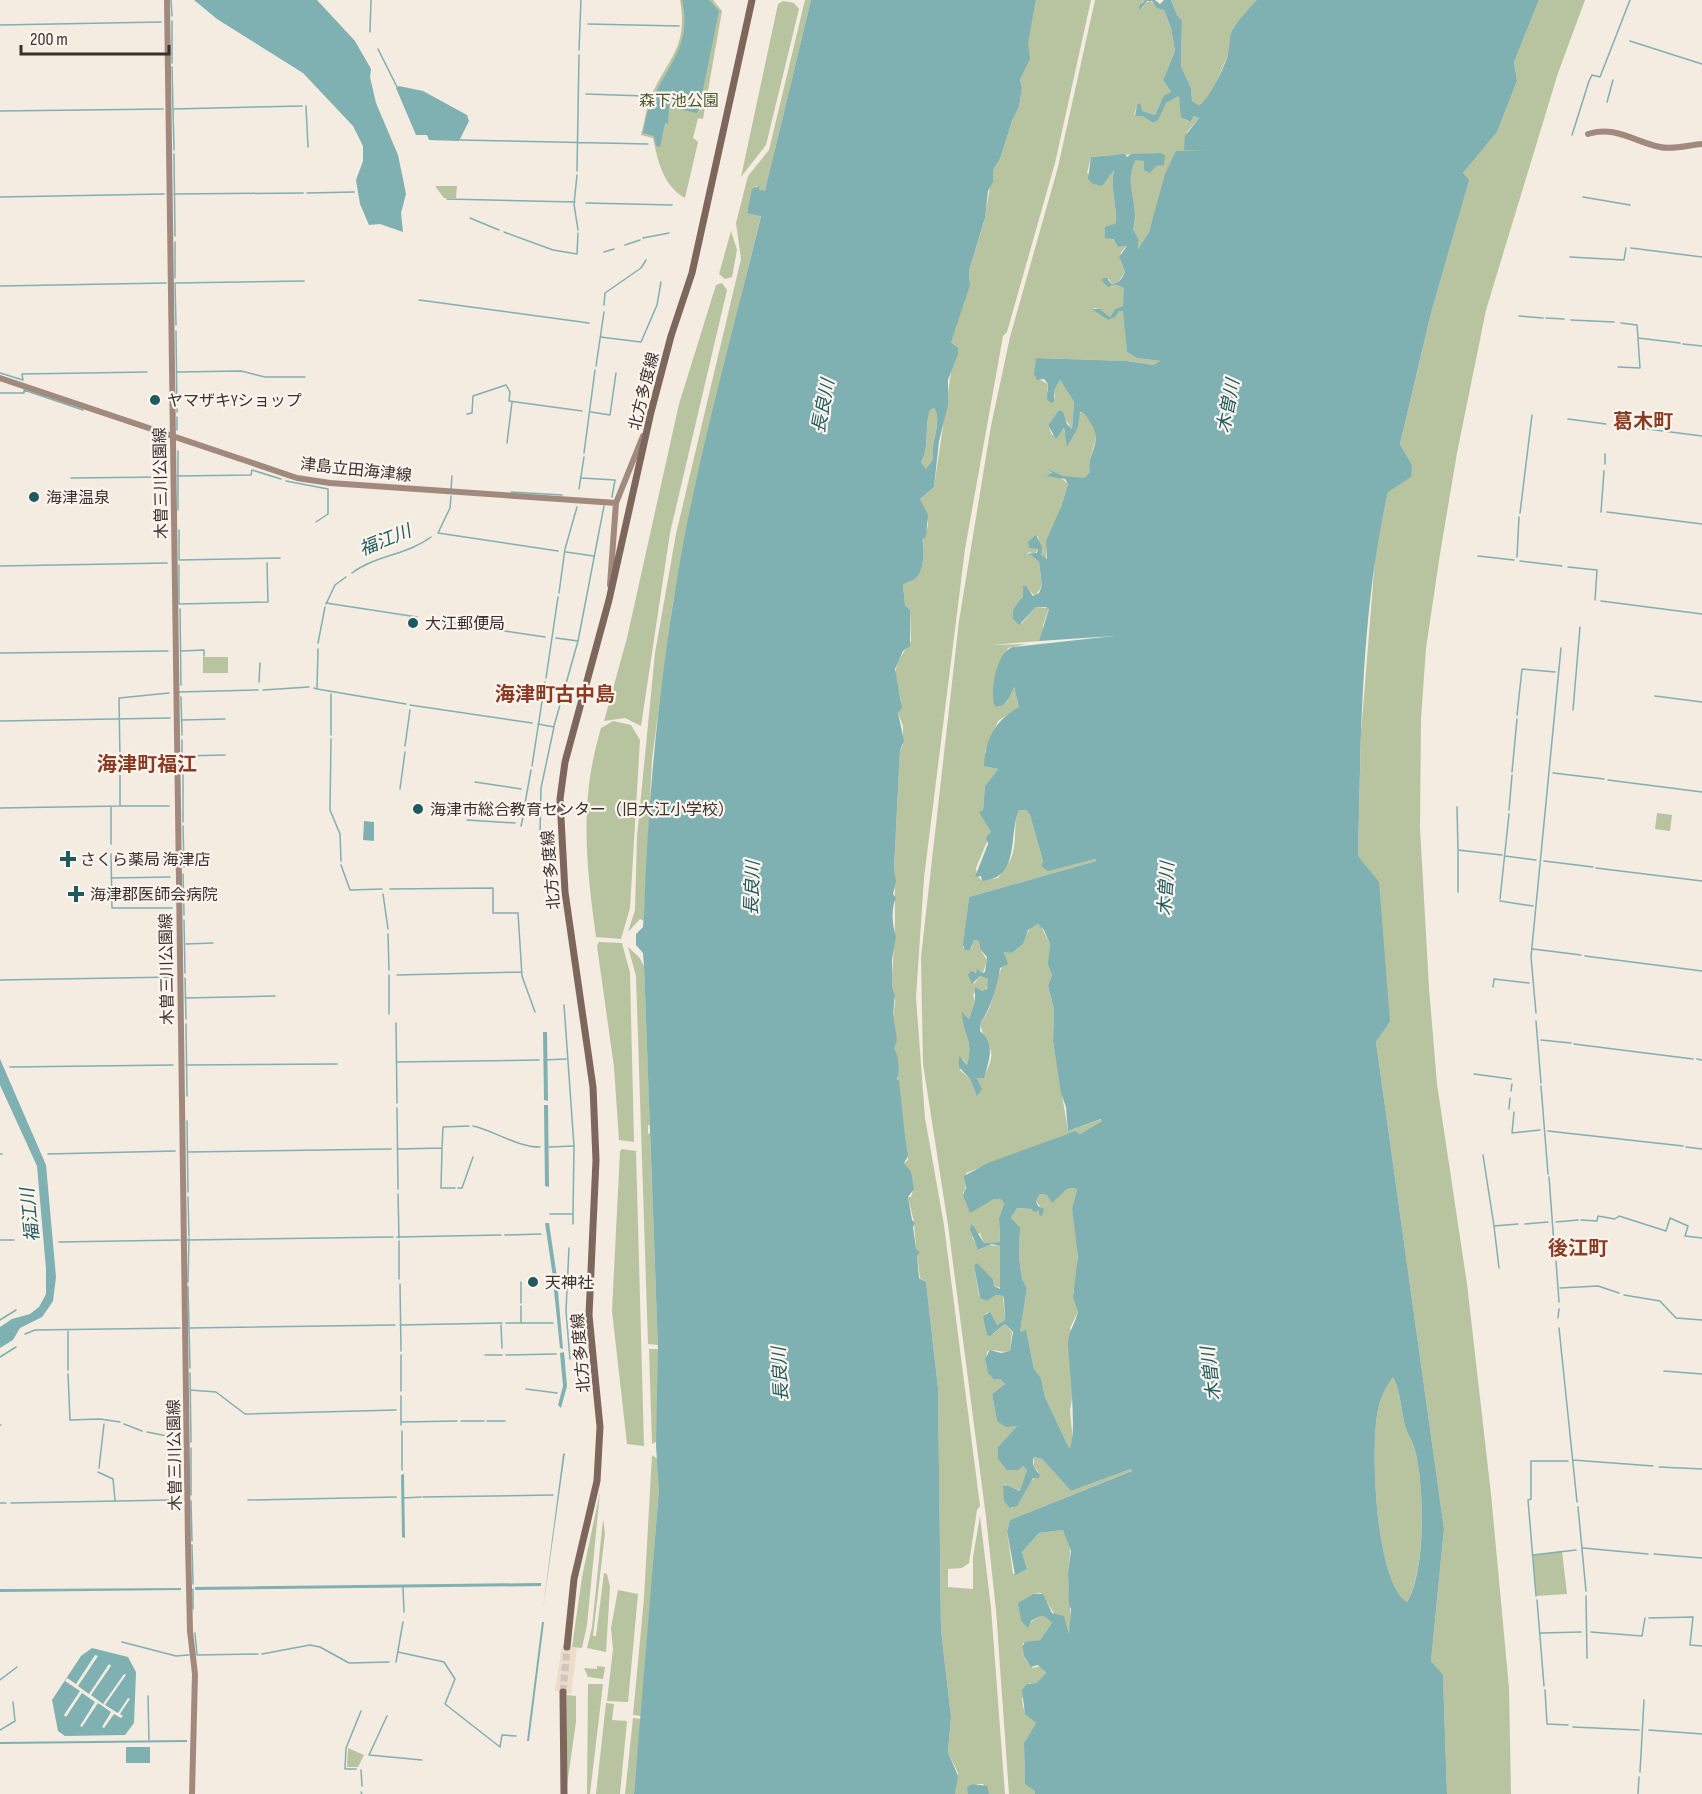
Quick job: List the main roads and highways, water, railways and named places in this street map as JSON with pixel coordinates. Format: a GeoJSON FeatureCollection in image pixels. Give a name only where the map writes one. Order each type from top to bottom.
{"type":"FeatureCollection","features":[{"type":"Feature","properties":{"kind":"main road","name":"木曽三川公園線"},"geometry":{"type":"LineString","coordinates":[[167,0],[188,1554],[190,1631],[195,1674],[192,1794]]}},
{"type":"Feature","properties":{"kind":"main road","name":"北方多度線"},"geometry":{"type":"LineString","coordinates":[[567,1647],[574,1578],[597,1481],[600,1427],[589,1315],[597,1160],[593,1087],[565,892],[560,799],[570,742],[609,600],[651,412],[671,336],[692,273],[753,0]]}},
{"type":"Feature","properties":{"kind":"main road"},"geometry":{"type":"LineString","coordinates":[[1588,134],[1598,130],[1612,131],[1661,148],[1702,144]]}},
{"type":"Feature","properties":{"kind":"main road","name":"津島立田海津線"},"geometry":{"type":"LineString","coordinates":[[0,378],[284,475],[311,480],[616,503]]}},
{"type":"Feature","properties":{"kind":"main road"},"geometry":{"type":"LineString","coordinates":[[609,600],[616,503],[651,412]]}},
{"type":"Feature","properties":{"kind":"main road"},"geometry":{"type":"LineString","coordinates":[[563,1692],[564,1794]]}},
{"type":"Feature","properties":{"kind":"water"},"geometry":{"type":"Polygon","coordinates":[[[194,0],[317,0],[355,41],[371,69],[370,77],[376,103],[398,155],[406,194],[401,213],[403,232],[380,224],[369,225],[360,204],[356,180],[363,161],[363,146],[353,126],[303,73],[217,19],[194,0]]]}},
{"type":"Feature","properties":{"kind":"water"},"geometry":{"type":"Polygon","coordinates":[[[682,0],[709,0],[719,11],[699,109],[697,113],[669,107],[668,124],[665,123],[660,147],[656,146],[654,136],[643,133],[656,92],[681,44],[684,31],[682,0]]]}},
{"type":"Feature","properties":{"kind":"water","name":"長良川"},"geometry":{"type":"Polygon","coordinates":[[[811,0],[1036,0],[1028,43],[1030,59],[1020,79],[1022,88],[1019,107],[1000,159],[993,170],[993,182],[988,191],[985,218],[969,271],[970,285],[951,342],[958,348],[958,354],[948,380],[948,405],[939,441],[934,487],[920,499],[928,515],[926,537],[922,539],[924,554],[922,565],[919,575],[903,585],[905,605],[910,610],[910,646],[903,651],[895,669],[902,708],[898,713],[904,741],[900,750],[894,869],[896,881],[893,894],[896,898],[893,917],[896,936],[892,960],[892,988],[895,995],[893,1014],[897,1040],[894,1049],[898,1059],[897,1079],[908,1156],[904,1163],[911,1172],[914,1189],[908,1197],[912,1220],[915,1223],[913,1227],[916,1249],[920,1252],[917,1256],[919,1278],[926,1282],[938,1388],[941,1630],[951,1717],[948,1752],[958,1776],[955,1794],[634,1794],[659,1489],[656,1446],[658,1349],[644,966],[643,953],[636,945],[636,934],[643,927],[652,773],[662,679],[684,539],[701,458],[761,216],[747,213],[752,189],[759,186],[759,190],[765,191],[811,0]],[[934,408],[930,410],[928,417],[925,450],[921,462],[926,469],[933,459],[936,414],[934,408]]]}},
{"type":"Feature","properties":{"kind":"water","name":"木曽川"},"geometry":{"type":"Polygon","coordinates":[[[1145,0],[1155,0],[1160,4],[1164,0],[1171,0],[1177,15],[1182,20],[1181,66],[1191,88],[1192,101],[1199,105],[1212,90],[1220,74],[1228,54],[1233,28],[1257,0],[1539,0],[1514,62],[1517,81],[1497,132],[1463,173],[1469,180],[1431,313],[1400,444],[1412,465],[1411,477],[1388,492],[1379,537],[1367,627],[1364,673],[1358,856],[1379,882],[1390,1022],[1376,1042],[1444,1529],[1431,1661],[1443,1675],[1447,1794],[1035,1794],[1035,1791],[1025,1784],[1024,1743],[1036,1723],[1025,1714],[1022,1690],[1027,1684],[1037,1683],[1046,1673],[1038,1665],[1031,1667],[1024,1656],[1022,1647],[1025,1642],[1040,1640],[1052,1623],[1046,1617],[1040,1616],[1031,1621],[1028,1628],[1021,1621],[1018,1603],[1033,1594],[1043,1594],[1052,1613],[1064,1616],[1069,1634],[1071,1609],[1068,1572],[1071,1551],[1063,1530],[1039,1533],[1022,1552],[1027,1569],[1015,1575],[1007,1531],[1010,1520],[1132,1471],[1131,1469],[1071,1491],[1042,1459],[1034,1457],[1033,1464],[1040,1474],[1039,1478],[1033,1478],[1017,1506],[1010,1508],[1004,1501],[1003,1486],[1007,1485],[1020,1491],[1027,1470],[1023,1466],[1018,1470],[1007,1470],[998,1459],[998,1447],[1017,1426],[1006,1427],[997,1421],[992,1394],[1005,1384],[1000,1379],[994,1380],[988,1373],[985,1359],[990,1350],[1001,1353],[1010,1351],[1013,1332],[1005,1324],[990,1336],[987,1335],[983,1316],[990,1312],[997,1325],[1005,1320],[1004,1299],[1003,1296],[996,1295],[987,1301],[980,1298],[974,1266],[977,1263],[993,1279],[994,1286],[1000,1289],[1000,1246],[992,1244],[978,1250],[970,1229],[972,1224],[984,1243],[1000,1242],[999,1218],[1004,1204],[1001,1199],[994,1199],[970,1213],[963,1195],[966,1188],[964,1176],[988,1163],[1075,1131],[1080,1134],[1102,1121],[1101,1119],[1068,1131],[1066,1107],[1061,1093],[1053,1041],[1054,1009],[1048,986],[1052,975],[1048,964],[1050,944],[1044,930],[1038,924],[1028,930],[1023,944],[1012,953],[1004,952],[1008,964],[1000,968],[993,996],[981,1021],[980,1031],[988,1041],[990,1053],[984,1078],[977,1078],[982,1089],[977,1096],[970,1079],[959,1067],[959,1056],[967,1065],[969,1056],[969,1043],[962,1012],[969,1019],[975,1001],[975,987],[982,991],[987,989],[988,979],[980,976],[972,984],[968,975],[971,971],[976,973],[977,969],[985,972],[987,957],[980,949],[979,941],[974,940],[970,950],[965,950],[963,945],[969,897],[1096,861],[1095,859],[1048,871],[1041,866],[1043,861],[1030,815],[1026,810],[1019,810],[1011,853],[1003,872],[994,878],[982,881],[981,876],[975,877],[988,844],[986,837],[991,832],[979,812],[983,810],[985,786],[998,769],[984,766],[987,747],[998,724],[1019,707],[1014,687],[1003,705],[997,707],[994,704],[994,680],[1002,656],[1013,647],[1114,636],[1039,641],[1049,609],[1036,607],[1019,625],[1013,619],[1013,610],[1023,596],[1023,586],[1026,586],[1033,596],[1039,593],[1042,586],[1039,562],[1031,555],[1022,554],[1037,553],[1038,549],[1029,548],[1028,542],[1036,535],[1042,547],[1041,555],[1047,559],[1046,541],[1068,484],[1065,479],[1046,476],[1052,473],[1047,469],[1064,476],[1084,478],[1090,472],[1090,460],[1096,436],[1086,416],[1080,412],[1078,427],[1067,447],[1064,428],[1056,439],[1048,425],[1059,410],[1063,412],[1067,424],[1072,429],[1074,402],[1060,380],[1054,391],[1054,401],[1052,403],[1047,400],[1048,384],[1044,379],[1037,380],[1034,374],[1036,358],[1127,361],[1153,365],[1160,361],[1137,358],[1127,352],[1123,311],[1119,311],[1115,317],[1108,320],[1092,309],[1100,309],[1110,317],[1115,309],[1123,306],[1124,288],[1118,285],[1108,287],[1102,281],[1103,278],[1107,278],[1112,285],[1121,279],[1125,272],[1119,257],[1127,246],[1118,247],[1113,239],[1105,238],[1105,227],[1116,223],[1114,170],[1102,186],[1093,184],[1088,179],[1091,157],[1125,154],[1127,157],[1131,154],[1161,153],[1165,156],[1164,165],[1156,166],[1150,173],[1144,170],[1144,161],[1136,160],[1132,169],[1131,186],[1135,211],[1133,229],[1139,240],[1138,249],[1149,232],[1165,174],[1176,151],[1210,150],[1184,150],[1185,136],[1199,118],[1194,116],[1190,122],[1181,117],[1179,96],[1166,103],[1158,120],[1153,123],[1142,116],[1135,116],[1137,105],[1140,103],[1142,111],[1155,115],[1164,95],[1171,92],[1163,80],[1175,51],[1171,28],[1164,10],[1157,8],[1152,1],[1147,1],[1140,10],[1139,6],[1145,0]],[[1067,1189],[1052,1203],[1047,1195],[1040,1194],[1036,1201],[1038,1206],[1044,1209],[1042,1216],[1039,1215],[1039,1210],[1035,1212],[1031,1209],[1017,1208],[1011,1218],[1020,1228],[1019,1257],[1022,1279],[1027,1288],[1020,1332],[1026,1330],[1034,1369],[1041,1378],[1045,1397],[1069,1448],[1072,1442],[1073,1416],[1068,1340],[1078,1312],[1073,1297],[1078,1256],[1072,1208],[1077,1190],[1067,1189]],[[1393,1377],[1384,1392],[1378,1410],[1375,1481],[1382,1542],[1388,1569],[1396,1590],[1407,1602],[1418,1570],[1422,1503],[1418,1462],[1405,1426],[1393,1377]]]}},
{"type":"Feature","properties":{"kind":"water"},"geometry":{"type":"Polygon","coordinates":[[[399,86],[423,91],[467,115],[469,121],[459,141],[429,140],[427,135],[416,135],[396,88],[399,86]]]}},
{"type":"Feature","properties":{"kind":"water"},"geometry":{"type":"Polygon","coordinates":[[[364,821],[374,822],[374,841],[363,840],[364,821]]]}},
{"type":"Feature","properties":{"kind":"water"},"geometry":{"type":"Polygon","coordinates":[[[543,1032],[547,1032],[548,1101],[544,1100],[543,1032]]]}},
{"type":"Feature","properties":{"kind":"water"},"geometry":{"type":"Polygon","coordinates":[[[0,1059],[46,1165],[56,1277],[53,1301],[42,1317],[20,1328],[13,1340],[0,1348],[0,1327],[12,1319],[30,1314],[39,1307],[46,1294],[46,1269],[37,1166],[0,1085],[0,1059]]]}},
{"type":"Feature","properties":{"kind":"water"},"geometry":{"type":"Polygon","coordinates":[[[544,1105],[548,1105],[549,1187],[545,1186],[544,1105]]]}},
{"type":"Feature","properties":{"kind":"water"},"geometry":{"type":"Polygon","coordinates":[[[545,1223],[549,1223],[557,1277],[553,1277],[545,1223]]]}},
{"type":"Feature","properties":{"kind":"water"},"geometry":{"type":"Polygon","coordinates":[[[557,1280],[563,1349],[560,1348],[553,1281],[557,1280]]]}},
{"type":"Feature","properties":{"kind":"water"},"geometry":{"type":"Polygon","coordinates":[[[564,1352],[567,1386],[561,1408],[558,1405],[563,1386],[560,1353],[564,1352]]]}},
{"type":"Feature","properties":{"kind":"water"},"geometry":{"type":"Polygon","coordinates":[[[565,1453],[543,1609],[563,1454],[565,1453]]]}},
{"type":"Feature","properties":{"kind":"water"},"geometry":{"type":"Polygon","coordinates":[[[404,1474],[405,1538],[402,1537],[401,1475],[404,1474]]]}},
{"type":"Feature","properties":{"kind":"water"},"geometry":{"type":"Polygon","coordinates":[[[541,1583],[541,1586],[195,1590],[195,1587],[541,1583]]]}},
{"type":"Feature","properties":{"kind":"water"},"geometry":{"type":"Polygon","coordinates":[[[181,1588],[181,1590],[0,1592],[0,1589],[181,1588]]]}},
{"type":"Feature","properties":{"kind":"water"},"geometry":{"type":"Polygon","coordinates":[[[542,1622],[544,1622],[529,1741],[527,1741],[542,1622]]]}},
{"type":"Feature","properties":{"kind":"water"},"geometry":{"type":"Polygon","coordinates":[[[92,1648],[128,1657],[136,1672],[134,1723],[125,1735],[65,1736],[58,1731],[52,1700],[81,1656],[92,1648]]]}},
{"type":"Feature","properties":{"kind":"water"},"geometry":{"type":"Polygon","coordinates":[[[187,1740],[187,1742],[0,1744],[0,1742],[187,1740]]]}},
{"type":"Feature","properties":{"kind":"water"},"geometry":{"type":"Polygon","coordinates":[[[126,1747],[150,1747],[150,1763],[126,1763],[126,1747]]]}},
{"type":"Feature","properties":{"kind":"water"},"geometry":{"type":"Polygon","coordinates":[[[973,1784],[987,1786],[989,1794],[968,1794],[967,1787],[973,1784]]]}},
{"type":"Feature","properties":{"kind":"waterway"},"geometry":{"type":"LineString","coordinates":[[171,0],[172,16]]}},
{"type":"Feature","properties":{"kind":"waterway"},"geometry":{"type":"LineString","coordinates":[[370,32],[371,0]]}},
{"type":"Feature","properties":{"kind":"waterway"},"geometry":{"type":"LineString","coordinates":[[579,50],[581,0]]}},
{"type":"Feature","properties":{"kind":"waterway"},"geometry":{"type":"LineString","coordinates":[[1572,135],[1589,81],[1592,75],[1600,77],[1630,0]]}},
{"type":"Feature","properties":{"kind":"waterway"},"geometry":{"type":"LineString","coordinates":[[172,21],[172,63]]}},
{"type":"Feature","properties":{"kind":"waterway"},"geometry":{"type":"LineString","coordinates":[[0,25],[161,22]]}},
{"type":"Feature","properties":{"kind":"waterway"},"geometry":{"type":"LineString","coordinates":[[588,24],[679,26]]}},
{"type":"Feature","properties":{"kind":"waterway"},"geometry":{"type":"LineString","coordinates":[[1630,41],[1702,64]]}},
{"type":"Feature","properties":{"kind":"waterway"},"geometry":{"type":"LineString","coordinates":[[378,49],[397,87]]}},
{"type":"Feature","properties":{"kind":"waterway"},"geometry":{"type":"LineString","coordinates":[[577,171],[579,55]]}},
{"type":"Feature","properties":{"kind":"waterway"},"geometry":{"type":"LineString","coordinates":[[172,67],[174,150]]}},
{"type":"Feature","properties":{"kind":"waterway"},"geometry":{"type":"LineString","coordinates":[[1607,102],[1613,80]]}},
{"type":"Feature","properties":{"kind":"waterway"},"geometry":{"type":"LineString","coordinates":[[586,94],[645,96]]}},
{"type":"Feature","properties":{"kind":"waterway"},"geometry":{"type":"LineString","coordinates":[[173,109],[302,106]]}},
{"type":"Feature","properties":{"kind":"waterway"},"geometry":{"type":"LineString","coordinates":[[306,106],[308,147]]}},
{"type":"Feature","properties":{"kind":"waterway"},"geometry":{"type":"LineString","coordinates":[[0,111],[163,109]]}},
{"type":"Feature","properties":{"kind":"waterway"},"geometry":{"type":"LineString","coordinates":[[460,140],[648,144]]}},
{"type":"Feature","properties":{"kind":"waterway"},"geometry":{"type":"LineString","coordinates":[[174,154],[175,236]]}},
{"type":"Feature","properties":{"kind":"waterway"},"geometry":{"type":"LineString","coordinates":[[577,175],[574,204],[578,230]]}},
{"type":"Feature","properties":{"kind":"waterway"},"geometry":{"type":"LineString","coordinates":[[307,193],[354,192]]}},
{"type":"Feature","properties":{"kind":"waterway"},"geometry":{"type":"LineString","coordinates":[[174,194],[303,193]]}},
{"type":"Feature","properties":{"kind":"waterway"},"geometry":{"type":"LineString","coordinates":[[0,197],[164,194]]}},
{"type":"Feature","properties":{"kind":"waterway"},"geometry":{"type":"LineString","coordinates":[[1583,197],[1630,205]]}},
{"type":"Feature","properties":{"kind":"waterway"},"geometry":{"type":"LineString","coordinates":[[447,199],[575,202]]}},
{"type":"Feature","properties":{"kind":"waterway"},"geometry":{"type":"LineString","coordinates":[[586,203],[672,205]]}},
{"type":"Feature","properties":{"kind":"waterway"},"geometry":{"type":"LineString","coordinates":[[470,218],[499,230]]}},
{"type":"Feature","properties":{"kind":"waterway"},"geometry":{"type":"LineString","coordinates":[[504,232],[553,250],[577,254],[578,233]]}},
{"type":"Feature","properties":{"kind":"waterway"},"geometry":{"type":"LineString","coordinates":[[643,238],[669,233]]}},
{"type":"Feature","properties":{"kind":"waterway"},"geometry":{"type":"LineString","coordinates":[[625,245],[640,240]]}},
{"type":"Feature","properties":{"kind":"waterway"},"geometry":{"type":"LineString","coordinates":[[175,242],[175,278]]}},
{"type":"Feature","properties":{"kind":"waterway"},"geometry":{"type":"LineString","coordinates":[[1570,257],[1624,260],[1626,248]]}},
{"type":"Feature","properties":{"kind":"waterway"},"geometry":{"type":"LineString","coordinates":[[1631,248],[1702,257]]}},
{"type":"Feature","properties":{"kind":"waterway"},"geometry":{"type":"LineString","coordinates":[[604,252],[614,249]]}},
{"type":"Feature","properties":{"kind":"waterway"},"geometry":{"type":"LineString","coordinates":[[604,305],[605,293],[641,268],[646,260]]}},
{"type":"Feature","properties":{"kind":"waterway"},"geometry":{"type":"LineString","coordinates":[[175,283],[304,281]]}},
{"type":"Feature","properties":{"kind":"waterway"},"geometry":{"type":"LineString","coordinates":[[600,337],[641,342],[657,305],[661,282]]}},
{"type":"Feature","properties":{"kind":"waterway"},"geometry":{"type":"LineString","coordinates":[[0,286],[166,283]]}},
{"type":"Feature","properties":{"kind":"waterway"},"geometry":{"type":"LineString","coordinates":[[175,283],[176,325]]}},
{"type":"Feature","properties":{"kind":"waterway"},"geometry":{"type":"LineString","coordinates":[[419,300],[589,323]]}},
{"type":"Feature","properties":{"kind":"waterway"},"geometry":{"type":"LineString","coordinates":[[596,366],[604,312]]}},
{"type":"Feature","properties":{"kind":"waterway"},"geometry":{"type":"LineString","coordinates":[[1519,316],[1543,318]]}},
{"type":"Feature","properties":{"kind":"waterway"},"geometry":{"type":"LineString","coordinates":[[1546,318],[1564,319]]}},
{"type":"Feature","properties":{"kind":"waterway"},"geometry":{"type":"LineString","coordinates":[[1571,320],[1614,322]]}},
{"type":"Feature","properties":{"kind":"waterway"},"geometry":{"type":"LineString","coordinates":[[1621,323],[1637,325],[1638,338],[1680,343]]}},
{"type":"Feature","properties":{"kind":"waterway"},"geometry":{"type":"LineString","coordinates":[[176,331],[177,412]]}},
{"type":"Feature","properties":{"kind":"waterway"},"geometry":{"type":"LineString","coordinates":[[1618,367],[1640,368],[1638,339]]}},
{"type":"Feature","properties":{"kind":"waterway"},"geometry":{"type":"LineString","coordinates":[[1683,344],[1702,346]]}},
{"type":"Feature","properties":{"kind":"waterway"},"geometry":{"type":"LineString","coordinates":[[584,453],[595,370]]}},
{"type":"Feature","properties":{"kind":"waterway"},"geometry":{"type":"LineString","coordinates":[[177,372],[241,371],[265,377],[305,377]]}},
{"type":"Feature","properties":{"kind":"waterway"},"geometry":{"type":"LineString","coordinates":[[0,373],[23,380],[22,374],[147,372]]}},
{"type":"Feature","properties":{"kind":"waterway"},"geometry":{"type":"LineString","coordinates":[[591,412],[610,415],[616,373]]}},
{"type":"Feature","properties":{"kind":"waterway"},"geometry":{"type":"LineString","coordinates":[[467,414],[472,413],[473,396],[506,385],[510,392],[509,401],[582,411]]}},
{"type":"Feature","properties":{"kind":"waterway"},"geometry":{"type":"LineString","coordinates":[[0,393],[24,393],[24,390],[83,410]]}},
{"type":"Feature","properties":{"kind":"waterway"},"geometry":{"type":"LineString","coordinates":[[507,443],[512,402]]}},
{"type":"Feature","properties":{"kind":"waterway"},"geometry":{"type":"LineString","coordinates":[[1520,513],[1532,415]]}},
{"type":"Feature","properties":{"kind":"waterway"},"geometry":{"type":"LineString","coordinates":[[177,417],[177,430]]}},
{"type":"Feature","properties":{"kind":"waterway"},"geometry":{"type":"LineString","coordinates":[[1568,419],[1606,424]]}},
{"type":"Feature","properties":{"kind":"waterway"},"geometry":{"type":"LineString","coordinates":[[1616,425],[1702,436]]}},
{"type":"Feature","properties":{"kind":"waterway"},"geometry":{"type":"LineString","coordinates":[[178,451],[178,510]]}},
{"type":"Feature","properties":{"kind":"waterway"},"geometry":{"type":"LineString","coordinates":[[1605,454],[1605,464]]}},
{"type":"Feature","properties":{"kind":"waterway"},"geometry":{"type":"LineString","coordinates":[[579,489],[584,457]]}},
{"type":"Feature","properties":{"kind":"waterway"},"geometry":{"type":"LineString","coordinates":[[177,476],[251,475],[252,470],[281,479]]}},
{"type":"Feature","properties":{"kind":"waterway"},"geometry":{"type":"LineString","coordinates":[[1601,512],[1604,471]]}},
{"type":"Feature","properties":{"kind":"waterway","name":"福江川"},"geometry":{"type":"LineString","coordinates":[[451,489],[452,476]]}},
{"type":"Feature","properties":{"kind":"waterway"},"geometry":{"type":"LineString","coordinates":[[71,478],[164,477]]}},
{"type":"Feature","properties":{"kind":"waterway"},"geometry":{"type":"LineString","coordinates":[[581,478],[615,480],[612,497]]}},
{"type":"Feature","properties":{"kind":"waterway"},"geometry":{"type":"LineString","coordinates":[[286,481],[328,489],[328,514],[316,522]]}},
{"type":"Feature","properties":{"kind":"waterway"},"geometry":{"type":"LineString","coordinates":[[511,492],[562,495]]}},
{"type":"Feature","properties":{"kind":"waterway"},"geometry":{"type":"LineString","coordinates":[[451,496],[450,508],[438,533],[558,551]]}},
{"type":"Feature","properties":{"kind":"waterway"},"geometry":{"type":"LineString","coordinates":[[578,641],[604,506]]}},
{"type":"Feature","properties":{"kind":"waterway"},"geometry":{"type":"LineString","coordinates":[[559,593],[565,549],[577,507]]}},
{"type":"Feature","properties":{"kind":"waterway"},"geometry":{"type":"LineString","coordinates":[[1607,512],[1702,524]]}},
{"type":"Feature","properties":{"kind":"waterway"},"geometry":{"type":"LineString","coordinates":[[1517,557],[1519,517]]}},
{"type":"Feature","properties":{"kind":"waterway"},"geometry":{"type":"LineString","coordinates":[[179,530],[179,559]]}},
{"type":"Feature","properties":{"kind":"waterway","name":"福江川"},"geometry":{"type":"LineString","coordinates":[[352,573],[371,562],[412,548],[431,537]]}},
{"type":"Feature","properties":{"kind":"waterway"},"geometry":{"type":"LineString","coordinates":[[566,552],[594,556]]}},
{"type":"Feature","properties":{"kind":"waterway"},"geometry":{"type":"LineString","coordinates":[[1478,556],[1514,560]]}},
{"type":"Feature","properties":{"kind":"waterway"},"geometry":{"type":"LineString","coordinates":[[179,560],[280,558]]}},
{"type":"Feature","properties":{"kind":"waterway"},"geometry":{"type":"LineString","coordinates":[[1520,561],[1562,566]]}},
{"type":"Feature","properties":{"kind":"waterway"},"geometry":{"type":"LineString","coordinates":[[0,566],[167,563]]}},
{"type":"Feature","properties":{"kind":"waterway"},"geometry":{"type":"LineString","coordinates":[[179,604],[268,602],[267,563]]}},
{"type":"Feature","properties":{"kind":"waterway"},"geometry":{"type":"LineString","coordinates":[[179,565],[179,603]]}},
{"type":"Feature","properties":{"kind":"waterway"},"geometry":{"type":"LineString","coordinates":[[1568,567],[1597,570],[1595,600]]}},
{"type":"Feature","properties":{"kind":"waterway","name":"福江川"},"geometry":{"type":"LineString","coordinates":[[326,604],[335,585],[346,577]]}},
{"type":"Feature","properties":{"kind":"waterway"},"geometry":{"type":"LineString","coordinates":[[546,678],[558,597]]}},
{"type":"Feature","properties":{"kind":"waterway"},"geometry":{"type":"LineString","coordinates":[[1601,601],[1702,614]]}},
{"type":"Feature","properties":{"kind":"waterway"},"geometry":{"type":"LineString","coordinates":[[326,603],[417,617]]}},
{"type":"Feature","properties":{"kind":"waterway","name":"福江川"},"geometry":{"type":"LineString","coordinates":[[318,643],[325,607]]}},
{"type":"Feature","properties":{"kind":"waterway"},"geometry":{"type":"LineString","coordinates":[[180,609],[181,685]]}},
{"type":"Feature","properties":{"kind":"waterway"},"geometry":{"type":"LineString","coordinates":[[425,619],[545,637]]}},
{"type":"Feature","properties":{"kind":"waterway"},"geometry":{"type":"LineString","coordinates":[[1573,710],[1580,627]]}},
{"type":"Feature","properties":{"kind":"waterway"},"geometry":{"type":"LineString","coordinates":[[554,726],[578,641],[556,638]]}},
{"type":"Feature","properties":{"kind":"waterway"},"geometry":{"type":"LineString","coordinates":[[1536,1013],[1531,957],[1561,648]]}},
{"type":"Feature","properties":{"kind":"waterway","name":"福江川"},"geometry":{"type":"LineString","coordinates":[[314,688],[317,689],[318,649]]}},
{"type":"Feature","properties":{"kind":"waterway"},"geometry":{"type":"LineString","coordinates":[[181,651],[204,650],[204,656]]}},
{"type":"Feature","properties":{"kind":"waterway"},"geometry":{"type":"LineString","coordinates":[[0,653],[168,651]]}},
{"type":"Feature","properties":{"kind":"waterway"},"geometry":{"type":"LineString","coordinates":[[259,682],[260,663]]}},
{"type":"Feature","properties":{"kind":"waterway"},"geometry":{"type":"LineString","coordinates":[[1517,715],[1522,669],[1555,672]]}},
{"type":"Feature","properties":{"kind":"waterway"},"geometry":{"type":"LineString","coordinates":[[532,766],[545,682]]}},
{"type":"Feature","properties":{"kind":"waterway","name":"福江川"},"geometry":{"type":"LineString","coordinates":[[263,690],[309,687]]}},
{"type":"Feature","properties":{"kind":"waterway"},"geometry":{"type":"LineString","coordinates":[[317,689],[406,704]]}},
{"type":"Feature","properties":{"kind":"waterway","name":"福江川"},"geometry":{"type":"LineString","coordinates":[[179,692],[258,690]]}},
{"type":"Feature","properties":{"kind":"waterway","name":"福江川"},"geometry":{"type":"LineString","coordinates":[[120,760],[119,698],[169,693]]}},
{"type":"Feature","properties":{"kind":"waterway"},"geometry":{"type":"LineString","coordinates":[[331,694],[331,735]]}},
{"type":"Feature","properties":{"kind":"waterway"},"geometry":{"type":"LineString","coordinates":[[1655,696],[1702,702]]}},
{"type":"Feature","properties":{"kind":"waterway"},"geometry":{"type":"LineString","coordinates":[[181,697],[182,735]]}},
{"type":"Feature","properties":{"kind":"waterway"},"geometry":{"type":"LineString","coordinates":[[410,705],[532,723]]}},
{"type":"Feature","properties":{"kind":"waterway"},"geometry":{"type":"LineString","coordinates":[[405,746],[410,710]]}},
{"type":"Feature","properties":{"kind":"waterway"},"geometry":{"type":"LineString","coordinates":[[0,721],[170,718]]}},
{"type":"Feature","properties":{"kind":"waterway"},"geometry":{"type":"LineString","coordinates":[[182,720],[225,719]]}},
{"type":"Feature","properties":{"kind":"waterway"},"geometry":{"type":"LineString","coordinates":[[1512,772],[1517,719]]}},
{"type":"Feature","properties":{"kind":"waterway"},"geometry":{"type":"LineString","coordinates":[[538,724],[554,727],[541,788],[540,836]]}},
{"type":"Feature","properties":{"kind":"waterway"},"geometry":{"type":"LineString","coordinates":[[331,739],[330,810],[340,834],[341,861]]}},
{"type":"Feature","properties":{"kind":"waterway"},"geometry":{"type":"LineString","coordinates":[[182,740],[182,770]]}},
{"type":"Feature","properties":{"kind":"waterway"},"geometry":{"type":"LineString","coordinates":[[400,789],[405,752]]}},
{"type":"Feature","properties":{"kind":"waterway"},"geometry":{"type":"LineString","coordinates":[[182,756],[225,755]]}},
{"type":"Feature","properties":{"kind":"waterway","name":"福江川"},"geometry":{"type":"LineString","coordinates":[[0,808],[120,806],[120,765]]}},
{"type":"Feature","properties":{"kind":"waterway"},"geometry":{"type":"LineString","coordinates":[[524,809],[531,770]]}},
{"type":"Feature","properties":{"kind":"waterway"},"geometry":{"type":"LineString","coordinates":[[1553,773],[1604,779]]}},
{"type":"Feature","properties":{"kind":"waterway"},"geometry":{"type":"LineString","coordinates":[[183,775],[183,822]]}},
{"type":"Feature","properties":{"kind":"waterway"},"geometry":{"type":"LineString","coordinates":[[1509,810],[1512,775]]}},
{"type":"Feature","properties":{"kind":"waterway"},"geometry":{"type":"LineString","coordinates":[[1608,780],[1702,792]]}},
{"type":"Feature","properties":{"kind":"waterway"},"geometry":{"type":"LineString","coordinates":[[475,782],[521,789]]}},
{"type":"Feature","properties":{"kind":"waterway"},"geometry":{"type":"LineString","coordinates":[[111,806],[111,844]]}},
{"type":"Feature","properties":{"kind":"waterway"},"geometry":{"type":"LineString","coordinates":[[120,806],[169,806]]}},
{"type":"Feature","properties":{"kind":"waterway"},"geometry":{"type":"LineString","coordinates":[[1457,807],[1458,850],[1502,855]]}},
{"type":"Feature","properties":{"kind":"waterway"},"geometry":{"type":"LineString","coordinates":[[521,826],[524,813]]}},
{"type":"Feature","properties":{"kind":"waterway"},"geometry":{"type":"LineString","coordinates":[[1500,899],[1509,814]]}},
{"type":"Feature","properties":{"kind":"waterway"},"geometry":{"type":"LineString","coordinates":[[467,820],[515,823]]}},
{"type":"Feature","properties":{"kind":"waterway"},"geometry":{"type":"LineString","coordinates":[[183,826],[184,867]]}},
{"type":"Feature","properties":{"kind":"waterway"},"geometry":{"type":"LineString","coordinates":[[1458,851],[1458,892]]}},
{"type":"Feature","properties":{"kind":"waterway"},"geometry":{"type":"LineString","coordinates":[[111,854],[112,908],[172,908]]}},
{"type":"Feature","properties":{"kind":"waterway"},"geometry":{"type":"LineString","coordinates":[[1505,856],[1536,860]]}},
{"type":"Feature","properties":{"kind":"waterway"},"geometry":{"type":"LineString","coordinates":[[1544,861],[1593,867]]}},
{"type":"Feature","properties":{"kind":"waterway"},"geometry":{"type":"LineString","coordinates":[[341,865],[350,890],[382,889]]}},
{"type":"Feature","properties":{"kind":"waterway"},"geometry":{"type":"LineString","coordinates":[[1596,868],[1702,881]]}},
{"type":"Feature","properties":{"kind":"waterway"},"geometry":{"type":"LineString","coordinates":[[183,874],[184,915]]}},
{"type":"Feature","properties":{"kind":"waterway"},"geometry":{"type":"LineString","coordinates":[[111,878],[170,877]]}},
{"type":"Feature","properties":{"kind":"waterway"},"geometry":{"type":"LineString","coordinates":[[390,889],[493,888],[493,913],[518,913]]}},
{"type":"Feature","properties":{"kind":"waterway"},"geometry":{"type":"LineString","coordinates":[[383,894],[388,929]]}},
{"type":"Feature","properties":{"kind":"waterway"},"geometry":{"type":"LineString","coordinates":[[1500,901],[1533,906]]}},
{"type":"Feature","properties":{"kind":"waterway"},"geometry":{"type":"LineString","coordinates":[[518,913],[522,976],[535,1012]]}},
{"type":"Feature","properties":{"kind":"waterway"},"geometry":{"type":"LineString","coordinates":[[184,920],[185,973]]}},
{"type":"Feature","properties":{"kind":"waterway"},"geometry":{"type":"LineString","coordinates":[[388,934],[389,970]]}},
{"type":"Feature","properties":{"kind":"waterway"},"geometry":{"type":"LineString","coordinates":[[186,944],[213,943]]}},
{"type":"Feature","properties":{"kind":"waterway"},"geometry":{"type":"LineString","coordinates":[[1533,949],[1581,955]]}},
{"type":"Feature","properties":{"kind":"waterway"},"geometry":{"type":"LineString","coordinates":[[1585,956],[1702,971]]}},
{"type":"Feature","properties":{"kind":"waterway"},"geometry":{"type":"LineString","coordinates":[[397,975],[522,972]]}},
{"type":"Feature","properties":{"kind":"waterway"},"geometry":{"type":"LineString","coordinates":[[389,975],[389,1014]]}},
{"type":"Feature","properties":{"kind":"waterway"},"geometry":{"type":"LineString","coordinates":[[0,980],[173,977]]}},
{"type":"Feature","properties":{"kind":"waterway"},"geometry":{"type":"LineString","coordinates":[[185,978],[186,1019]]}},
{"type":"Feature","properties":{"kind":"waterway"},"geometry":{"type":"LineString","coordinates":[[1493,987],[1494,979],[1529,983]]}},
{"type":"Feature","properties":{"kind":"waterway"},"geometry":{"type":"LineString","coordinates":[[185,998],[275,996]]}},
{"type":"Feature","properties":{"kind":"waterway"},"geometry":{"type":"LineString","coordinates":[[564,1005],[574,1146],[573,1214]]}},
{"type":"Feature","properties":{"kind":"waterway"},"geometry":{"type":"LineString","coordinates":[[1536,1021],[1541,1083]]}},
{"type":"Feature","properties":{"kind":"waterway"},"geometry":{"type":"LineString","coordinates":[[396,1023],[397,1103]]}},
{"type":"Feature","properties":{"kind":"waterway"},"geometry":{"type":"LineString","coordinates":[[186,1024],[187,1096]]}},
{"type":"Feature","properties":{"kind":"waterway"},"geometry":{"type":"LineString","coordinates":[[1541,1040],[1571,1043]]}},
{"type":"Feature","properties":{"kind":"waterway"},"geometry":{"type":"LineString","coordinates":[[1574,1044],[1693,1059]]}},
{"type":"Feature","properties":{"kind":"waterway"},"geometry":{"type":"LineString","coordinates":[[544,1060],[566,1059]]}},
{"type":"Feature","properties":{"kind":"waterway"},"geometry":{"type":"LineString","coordinates":[[1697,1059],[1702,1060]]}},
{"type":"Feature","properties":{"kind":"waterway"},"geometry":{"type":"LineString","coordinates":[[397,1062],[539,1060]]}},
{"type":"Feature","properties":{"kind":"waterway"},"geometry":{"type":"LineString","coordinates":[[186,1065],[337,1064]]}},
{"type":"Feature","properties":{"kind":"waterway"},"geometry":{"type":"LineString","coordinates":[[10,1067],[173,1065]]}},
{"type":"Feature","properties":{"kind":"waterway"},"geometry":{"type":"LineString","coordinates":[[1474,1074],[1511,1079]]}},
{"type":"Feature","properties":{"kind":"waterway"},"geometry":{"type":"LineString","coordinates":[[1511,1091],[1512,1084]]}},
{"type":"Feature","properties":{"kind":"waterway"},"geometry":{"type":"LineString","coordinates":[[1541,1086],[1548,1174]]}},
{"type":"Feature","properties":{"kind":"waterway"},"geometry":{"type":"LineString","coordinates":[[1509,1109],[1510,1098]]}},
{"type":"Feature","properties":{"kind":"waterway"},"geometry":{"type":"LineString","coordinates":[[397,1108],[398,1189]]}},
{"type":"Feature","properties":{"kind":"waterway"},"geometry":{"type":"LineString","coordinates":[[1514,1112],[1512,1133],[1540,1130]]}},
{"type":"Feature","properties":{"kind":"waterway"},"geometry":{"type":"LineString","coordinates":[[187,1121],[188,1192]]}},
{"type":"Feature","properties":{"kind":"waterway"},"geometry":{"type":"LineString","coordinates":[[398,1149],[442,1148],[443,1127],[469,1126]]}},
{"type":"Feature","properties":{"kind":"waterway"},"geometry":{"type":"LineString","coordinates":[[473,1126],[514,1142],[540,1147]]}},
{"type":"Feature","properties":{"kind":"waterway"},"geometry":{"type":"LineString","coordinates":[[1548,1131],[1683,1146]]}},
{"type":"Feature","properties":{"kind":"waterway"},"geometry":{"type":"LineString","coordinates":[[549,1147],[573,1146]]}},
{"type":"Feature","properties":{"kind":"waterway"},"geometry":{"type":"LineString","coordinates":[[1686,1147],[1702,1149]]}},
{"type":"Feature","properties":{"kind":"waterway"},"geometry":{"type":"LineString","coordinates":[[188,1152],[391,1149]]}},
{"type":"Feature","properties":{"kind":"waterway"},"geometry":{"type":"LineString","coordinates":[[442,1149],[441,1188],[455,1188]]}},
{"type":"Feature","properties":{"kind":"waterway"},"geometry":{"type":"LineString","coordinates":[[48,1154],[175,1151]]}},
{"type":"Feature","properties":{"kind":"waterway"},"geometry":{"type":"LineString","coordinates":[[1483,1155],[1494,1226]]}},
{"type":"Feature","properties":{"kind":"waterway"},"geometry":{"type":"LineString","coordinates":[[458,1188],[462,1188],[473,1157]]}},
{"type":"Feature","properties":{"kind":"waterway"},"geometry":{"type":"LineString","coordinates":[[1549,1177],[1555,1258]]}},
{"type":"Feature","properties":{"kind":"waterway"},"geometry":{"type":"LineString","coordinates":[[398,1194],[399,1238]]}},
{"type":"Feature","properties":{"kind":"waterway"},"geometry":{"type":"LineString","coordinates":[[188,1197],[189,1236]]}},
{"type":"Feature","properties":{"kind":"waterway"},"geometry":{"type":"LineString","coordinates":[[550,1214],[573,1214],[573,1224]]}},
{"type":"Feature","properties":{"kind":"waterway"},"geometry":{"type":"LineString","coordinates":[[1581,1220],[1597,1221],[1598,1216],[1615,1219],[1619,1216],[1666,1231],[1670,1218],[1688,1226],[1685,1236],[1702,1238]]}},
{"type":"Feature","properties":{"kind":"waterway"},"geometry":{"type":"LineString","coordinates":[[1556,1222],[1578,1220]]}},
{"type":"Feature","properties":{"kind":"waterway"},"geometry":{"type":"LineString","coordinates":[[1525,1224],[1548,1222]]}},
{"type":"Feature","properties":{"kind":"waterway"},"geometry":{"type":"LineString","coordinates":[[1499,1268],[1494,1226],[1518,1224]]}},
{"type":"Feature","properties":{"kind":"waterway"},"geometry":{"type":"LineString","coordinates":[[505,1235],[541,1234]]}},
{"type":"Feature","properties":{"kind":"waterway"},"geometry":{"type":"LineString","coordinates":[[397,1237],[501,1235]]}},
{"type":"Feature","properties":{"kind":"waterway"},"geometry":{"type":"LineString","coordinates":[[187,1240],[393,1237]]}},
{"type":"Feature","properties":{"kind":"waterway"},"geometry":{"type":"LineString","coordinates":[[188,1282],[189,1238]]}},
{"type":"Feature","properties":{"kind":"waterway"},"geometry":{"type":"LineString","coordinates":[[0,1240],[14,1240]]}},
{"type":"Feature","properties":{"kind":"waterway"},"geometry":{"type":"LineString","coordinates":[[59,1242],[180,1240]]}},
{"type":"Feature","properties":{"kind":"waterway"},"geometry":{"type":"LineString","coordinates":[[399,1241],[399,1279]]}},
{"type":"Feature","properties":{"kind":"waterway"},"geometry":{"type":"LineString","coordinates":[[569,1248],[566,1311],[570,1359]]}},
{"type":"Feature","properties":{"kind":"waterway"},"geometry":{"type":"LineString","coordinates":[[1556,1261],[1559,1302]]}},
{"type":"Feature","properties":{"kind":"waterway"},"geometry":{"type":"LineString","coordinates":[[521,1282],[521,1303]]}},
{"type":"Feature","properties":{"kind":"waterway"},"geometry":{"type":"LineString","coordinates":[[400,1284],[401,1351]]}},
{"type":"Feature","properties":{"kind":"waterway"},"geometry":{"type":"LineString","coordinates":[[1560,1288],[1598,1286],[1619,1293]]}},
{"type":"Feature","properties":{"kind":"waterway"},"geometry":{"type":"LineString","coordinates":[[188,1287],[190,1368]]}},
{"type":"Feature","properties":{"kind":"waterway"},"geometry":{"type":"LineString","coordinates":[[1624,1295],[1660,1301],[1676,1318],[1702,1320]]}},
{"type":"Feature","properties":{"kind":"waterway"},"geometry":{"type":"LineString","coordinates":[[521,1306],[521,1323]]}},
{"type":"Feature","properties":{"kind":"waterway"},"geometry":{"type":"LineString","coordinates":[[1558,1318],[1559,1309]]}},
{"type":"Feature","properties":{"kind":"waterway"},"geometry":{"type":"LineString","coordinates":[[0,1320],[16,1310]]}},
{"type":"Feature","properties":{"kind":"waterway"},"geometry":{"type":"LineString","coordinates":[[400,1325],[502,1323]]}},
{"type":"Feature","properties":{"kind":"waterway"},"geometry":{"type":"LineString","coordinates":[[506,1323],[553,1323]]}},
{"type":"Feature","properties":{"kind":"waterway"},"geometry":{"type":"LineString","coordinates":[[189,1328],[395,1325]]}},
{"type":"Feature","properties":{"kind":"waterway"},"geometry":{"type":"LineString","coordinates":[[501,1325],[502,1348]]}},
{"type":"Feature","properties":{"kind":"waterway"},"geometry":{"type":"LineString","coordinates":[[25,1334],[35,1330],[180,1328]]}},
{"type":"Feature","properties":{"kind":"waterway"},"geometry":{"type":"LineString","coordinates":[[1559,1328],[1577,1502]]}},
{"type":"Feature","properties":{"kind":"waterway"},"geometry":{"type":"LineString","coordinates":[[68,1330],[68,1370]]}},
{"type":"Feature","properties":{"kind":"waterway"},"geometry":{"type":"LineString","coordinates":[[0,1357],[16,1347]]}},
{"type":"Feature","properties":{"kind":"waterway"},"geometry":{"type":"LineString","coordinates":[[506,1355],[556,1354]]}},
{"type":"Feature","properties":{"kind":"waterway"},"geometry":{"type":"LineString","coordinates":[[401,1355],[401,1391]]}},
{"type":"Feature","properties":{"kind":"waterway"},"geometry":{"type":"LineString","coordinates":[[485,1355],[502,1355]]}},
{"type":"Feature","properties":{"kind":"waterway"},"geometry":{"type":"LineString","coordinates":[[1664,1371],[1702,1374]]}},
{"type":"Feature","properties":{"kind":"waterway"},"geometry":{"type":"LineString","coordinates":[[190,1373],[191,1442]]}},
{"type":"Feature","properties":{"kind":"waterway"},"geometry":{"type":"LineString","coordinates":[[68,1374],[70,1420],[100,1419],[120,1422]]}},
{"type":"Feature","properties":{"kind":"waterway"},"geometry":{"type":"LineString","coordinates":[[526,1389],[557,1393]]}},
{"type":"Feature","properties":{"kind":"waterway"},"geometry":{"type":"LineString","coordinates":[[190,1390],[216,1392],[245,1414],[396,1410]]}},
{"type":"Feature","properties":{"kind":"waterway"},"geometry":{"type":"LineString","coordinates":[[401,1396],[401,1425]]}},
{"type":"Feature","properties":{"kind":"waterway"},"geometry":{"type":"LineString","coordinates":[[401,1422],[457,1421]]}},
{"type":"Feature","properties":{"kind":"waterway"},"geometry":{"type":"LineString","coordinates":[[461,1421],[484,1421]]}},
{"type":"Feature","properties":{"kind":"waterway"},"geometry":{"type":"LineString","coordinates":[[487,1421],[505,1421]]}},
{"type":"Feature","properties":{"kind":"waterway"},"geometry":{"type":"LineString","coordinates":[[99,1468],[104,1424]]}},
{"type":"Feature","properties":{"kind":"waterway"},"geometry":{"type":"LineString","coordinates":[[124,1424],[142,1431]]}},
{"type":"Feature","properties":{"kind":"waterway"},"geometry":{"type":"LineString","coordinates":[[402,1431],[402,1470]]}},
{"type":"Feature","properties":{"kind":"waterway"},"geometry":{"type":"LineString","coordinates":[[147,1432],[167,1436]]}},
{"type":"Feature","properties":{"kind":"waterway"},"geometry":{"type":"LineString","coordinates":[[191,1448],[191,1495]]}},
{"type":"Feature","properties":{"kind":"waterway"},"geometry":{"type":"LineString","coordinates":[[1573,1460],[1653,1466]]}},
{"type":"Feature","properties":{"kind":"waterway"},"geometry":{"type":"LineString","coordinates":[[1536,1596],[1528,1500],[1531,1499],[1531,1461],[1568,1461]]}},
{"type":"Feature","properties":{"kind":"waterway"},"geometry":{"type":"LineString","coordinates":[[1659,1467],[1702,1469]]}},
{"type":"Feature","properties":{"kind":"waterway"},"geometry":{"type":"LineString","coordinates":[[98,1472],[113,1479],[115,1500]]}},
{"type":"Feature","properties":{"kind":"waterway"},"geometry":{"type":"LineString","coordinates":[[423,1497],[553,1495]]}},
{"type":"Feature","properties":{"kind":"waterway"},"geometry":{"type":"LineString","coordinates":[[248,1500],[396,1497]]}},
{"type":"Feature","properties":{"kind":"waterway"},"geometry":{"type":"LineString","coordinates":[[403,1498],[421,1497]]}},
{"type":"Feature","properties":{"kind":"waterway"},"geometry":{"type":"LineString","coordinates":[[11,1503],[171,1500]]}},
{"type":"Feature","properties":{"kind":"waterway"},"geometry":{"type":"LineString","coordinates":[[191,1501],[192,1541]]}},
{"type":"Feature","properties":{"kind":"waterway"},"geometry":{"type":"LineString","coordinates":[[0,1503],[6,1503]]}},
{"type":"Feature","properties":{"kind":"waterway"},"geometry":{"type":"LineString","coordinates":[[1578,1507],[1586,1591]]}},
{"type":"Feature","properties":{"kind":"waterway"},"geometry":{"type":"LineString","coordinates":[[192,1545],[193,1584]]}},
{"type":"Feature","properties":{"kind":"waterway"},"geometry":{"type":"LineString","coordinates":[[1583,1548],[1648,1554]]}},
{"type":"Feature","properties":{"kind":"waterway"},"geometry":{"type":"LineString","coordinates":[[1533,1555],[1576,1550]]}},
{"type":"Feature","properties":{"kind":"waterway"},"geometry":{"type":"LineString","coordinates":[[1654,1554],[1702,1558]]}},
{"type":"Feature","properties":{"kind":"waterway"},"geometry":{"type":"LineString","coordinates":[[403,1587],[404,1612]]}},
{"type":"Feature","properties":{"kind":"waterway"},"geometry":{"type":"LineString","coordinates":[[193,1589],[193,1609]]}},
{"type":"Feature","properties":{"kind":"waterway"},"geometry":{"type":"LineString","coordinates":[[1586,1596],[1587,1658]]}},
{"type":"Feature","properties":{"kind":"waterway"},"geometry":{"type":"LineString","coordinates":[[1537,1600],[1544,1686]]}},
{"type":"Feature","properties":{"kind":"waterway"},"geometry":{"type":"LineString","coordinates":[[1649,1618],[1693,1617],[1690,1645],[1702,1646]]}},
{"type":"Feature","properties":{"kind":"waterway"},"geometry":{"type":"LineString","coordinates":[[1591,1632],[1642,1636],[1645,1618]]}},
{"type":"Feature","properties":{"kind":"waterway"},"geometry":{"type":"LineString","coordinates":[[396,1662],[403,1622]]}},
{"type":"Feature","properties":{"kind":"waterway"},"geometry":{"type":"LineString","coordinates":[[1540,1633],[1581,1632]]}},
{"type":"Feature","properties":{"kind":"waterway"},"geometry":{"type":"LineString","coordinates":[[195,1633],[197,1655],[258,1654]]}},
{"type":"Feature","properties":{"kind":"waterway"},"geometry":{"type":"LineString","coordinates":[[122,1642],[176,1656],[189,1655]]}},
{"type":"Feature","properties":{"kind":"waterway"},"geometry":{"type":"LineString","coordinates":[[262,1654],[310,1645],[320,1647],[349,1663],[389,1662]]}},
{"type":"Feature","properties":{"kind":"waterway"},"geometry":{"type":"LineString","coordinates":[[398,1652],[444,1662],[455,1679],[445,1704],[500,1747],[502,1735],[516,1736]]}},
{"type":"Feature","properties":{"kind":"waterway"},"geometry":{"type":"LineString","coordinates":[[0,1680],[17,1667]]}},
{"type":"Feature","properties":{"kind":"waterway"},"geometry":{"type":"LineString","coordinates":[[1545,1690],[1547,1724],[1568,1725]]}},
{"type":"Feature","properties":{"kind":"waterway"},"geometry":{"type":"LineString","coordinates":[[148,1696],[149,1740]]}},
{"type":"Feature","properties":{"kind":"waterway"},"geometry":{"type":"LineString","coordinates":[[1640,1772],[1644,1700]]}},
{"type":"Feature","properties":{"kind":"waterway"},"geometry":{"type":"LineString","coordinates":[[0,1730],[15,1721],[13,1702]]}},
{"type":"Feature","properties":{"kind":"waterway"},"geometry":{"type":"LineString","coordinates":[[356,1769],[345,1769],[346,1748],[361,1711]]}},
{"type":"Feature","properties":{"kind":"waterway"},"geometry":{"type":"LineString","coordinates":[[387,1716],[369,1755],[422,1760]]}},
{"type":"Feature","properties":{"kind":"waterway"},"geometry":{"type":"LineString","coordinates":[[1573,1727],[1639,1730]]}},
{"type":"Feature","properties":{"kind":"waterway"},"geometry":{"type":"LineString","coordinates":[[1649,1730],[1702,1734]]}},
{"type":"Feature","properties":{"kind":"waterway"},"geometry":{"type":"LineString","coordinates":[[361,1770],[362,1786]]}},
{"type":"Feature","properties":{"kind":"waterway"},"geometry":{"type":"LineString","coordinates":[[1638,1794],[1639,1777]]}},
{"type":"Feature","properties":{"kind":"tunnel"},"geometry":{"type":"LineString","coordinates":[[563,1692],[567,1647]]}},
{"type":"Feature","properties":{"kind":"place","name":"ヤマザキYショップ"},"geometry":{"type":"Point","coordinates":[155,400]}},
{"type":"Feature","properties":{"kind":"place","name":"海津温泉"},"geometry":{"type":"Point","coordinates":[34,497]}},
{"type":"Feature","properties":{"kind":"place","name":"大江郵便局"},"geometry":{"type":"Point","coordinates":[413,623]}},
{"type":"Feature","properties":{"kind":"place","name":"海津市総合教育センター（旧大江小学校）"},"geometry":{"type":"Point","coordinates":[418,809]}},
{"type":"Feature","properties":{"kind":"place","name":"さくら薬局 海津店"},"geometry":{"type":"Point","coordinates":[68,859]}},
{"type":"Feature","properties":{"kind":"place","name":"海津郡医師会病院"},"geometry":{"type":"Point","coordinates":[76,894]}},
{"type":"Feature","properties":{"kind":"place","name":"天神社"},"geometry":{"type":"Point","coordinates":[533,1282]}},
{"type":"Feature","properties":{"kind":"district","name":"葛木町"},"geometry":{"type":"Point","coordinates":[1643,421]}},
{"type":"Feature","properties":{"kind":"district","name":"海津町古中島"},"geometry":{"type":"Point","coordinates":[555,694]}},
{"type":"Feature","properties":{"kind":"district","name":"海津町福江"},"geometry":{"type":"Point","coordinates":[147,764]}},
{"type":"Feature","properties":{"kind":"district","name":"後江町"},"geometry":{"type":"Point","coordinates":[1578,1248]}},
{"type":"Feature","properties":{"kind":"park label","name":"森下池公園"},"geometry":{"type":"Point","coordinates":[679,100]}}]}
